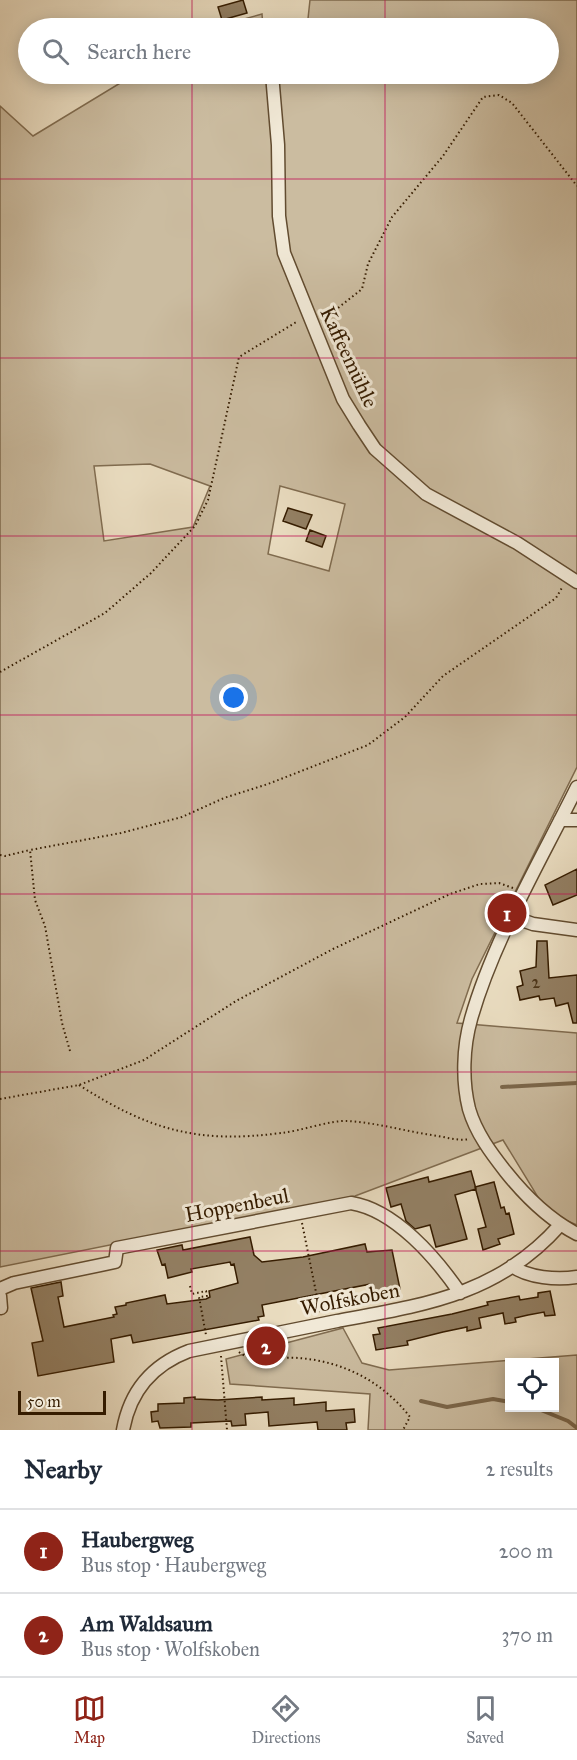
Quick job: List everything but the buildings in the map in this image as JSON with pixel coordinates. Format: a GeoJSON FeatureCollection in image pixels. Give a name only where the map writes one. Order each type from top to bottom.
{"type":"FeatureCollection","features":[{"type":"Feature","properties":{"kind":"street","name":"Kaffeemühle"},"geometry":{"type":"LineString","coordinates":[[273,84],[278,145],[279,216],[284,253],[343,399],[375,448],[426,494],[517,543],[573,579]]}},
{"type":"Feature","properties":{"kind":"street"},"geometry":{"type":"LineString","coordinates":[[577,787],[524,891],[479,995],[471,1020],[466,1050],[465,1080],[468,1100],[481,1138],[516,1185],[560,1225],[577,1234]]}},
{"type":"Feature","properties":{"kind":"street"},"geometry":{"type":"LineString","coordinates":[[561,820],[577,820]]}},
{"type":"Feature","properties":{"kind":"street"},"geometry":{"type":"LineString","coordinates":[[513,916],[533,924],[577,930]]}},
{"type":"Feature","properties":{"kind":"street","name":"Hoppenbeul"},"geometry":{"type":"LineString","coordinates":[[0,1289],[14,1283],[115,1262],[117,1248],[351,1203],[377,1210],[441,1265],[460,1293]]}},
{"type":"Feature","properties":{"kind":"street","name":"Wolfskoben"},"geometry":{"type":"LineString","coordinates":[[123,1430],[130,1402],[143,1380],[158,1367],[189,1351],[429,1304],[487,1282],[547,1240],[560,1225]]}},
{"type":"Feature","properties":{"kind":"street"},"geometry":{"type":"LineString","coordinates":[[512,1266],[521,1272],[556,1278],[577,1277]]}},
{"type":"Feature","properties":{"kind":"path"},"geometry":{"type":"LineString","coordinates":[[0,672],[105,613],[152,573],[195,526],[208,500],[239,357],[291,324],[311,321],[342,307],[362,290],[368,264],[392,217],[443,156],[483,97],[499,95],[512,103],[577,186]]}},
{"type":"Feature","properties":{"kind":"path"},"geometry":{"type":"LineString","coordinates":[[0,855],[5,856],[122,833],[182,817],[224,798],[268,784],[368,745],[405,717],[443,676],[556,598],[573,579]]}},
{"type":"Feature","properties":{"kind":"path"},"geometry":{"type":"LineString","coordinates":[[30,850],[35,900],[45,926],[70,1052]]}},
{"type":"Feature","properties":{"kind":"path"},"geometry":{"type":"LineString","coordinates":[[0,1100],[79,1085],[144,1060],[193,1026],[291,969],[450,894],[480,884],[499,883],[524,891]]}},
{"type":"Feature","properties":{"kind":"path"},"geometry":{"type":"LineString","coordinates":[[79,1085],[112,1107],[180,1132],[220,1137],[258,1136],[346,1121],[463,1140],[481,1138]]}},
{"type":"Feature","properties":{"kind":"path"},"geometry":{"type":"LineString","coordinates":[[300,1212],[322,1324]]}},
{"type":"Feature","properties":{"kind":"path"},"geometry":{"type":"LineString","coordinates":[[190,1286],[192,1294],[206,1291],[207,1296],[199,1297],[205,1326]]}},
{"type":"Feature","properties":{"kind":"path"},"geometry":{"type":"LineString","coordinates":[[236,1341],[240,1354],[249,1358],[299,1358],[339,1365],[361,1375],[385,1390],[410,1417],[403,1430]]}},
{"type":"Feature","properties":{"kind":"path"},"geometry":{"type":"LineString","coordinates":[[220,1344],[227,1430]]}},
{"type":"Feature","properties":{"kind":"shaded area"},"geometry":{"type":"Polygon","coordinates":[[[310,0],[577,0],[577,767],[472,979],[457,1023],[577,1033],[577,1225],[547,1212],[503,1140],[355,1196],[0,1267],[0,106],[33,136],[119,84],[559,84],[559,18],[308,18],[310,0]],[[150,464],[94,466],[104,541],[193,527],[210,486],[150,464]],[[280,486],[268,554],[329,571],[345,504],[280,486]]]}},
{"type":"Feature","properties":{"kind":"shaded area"},"geometry":{"type":"Polygon","coordinates":[[[262,14],[262,18],[248,18],[262,14]]]}},
{"type":"Feature","properties":{"kind":"shaded area"},"geometry":{"type":"Polygon","coordinates":[[[343,1328],[362,1363],[389,1370],[505,1361],[505,1412],[559,1412],[559,1358],[539,1358],[577,1355],[577,1430],[368,1430],[370,1394],[230,1384],[226,1359],[343,1328]]]}},
{"type":"Feature","properties":{"kind":"waterway"},"geometry":{"type":"LineString","coordinates":[[502,1087],[577,1083]]}},
{"type":"Feature","properties":{"kind":"waterway"},"geometry":{"type":"LineString","coordinates":[[421,1401],[447,1407],[493,1399],[505,1401]]}},
{"type":"Feature","properties":{"kind":"waterway"},"geometry":{"type":"LineString","coordinates":[[546,1412],[568,1421],[577,1428]]}},
{"type":"Feature","properties":{"kind":"place","name":"Haubergweg"},"geometry":{"type":"Point","coordinates":[507,913]}},
{"type":"Feature","properties":{"kind":"place","name":"Am Waldsaum"},"geometry":{"type":"Point","coordinates":[266,1346]}}]}
